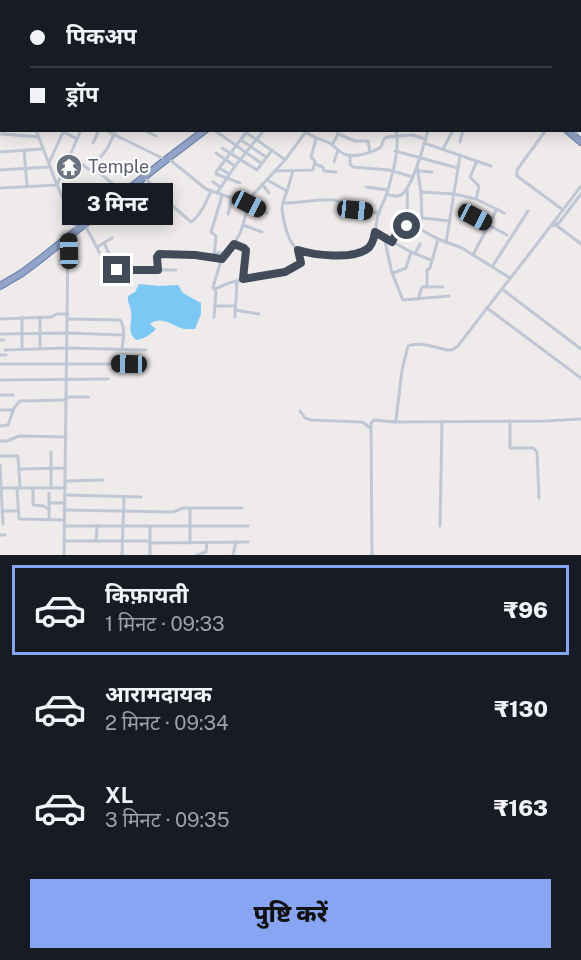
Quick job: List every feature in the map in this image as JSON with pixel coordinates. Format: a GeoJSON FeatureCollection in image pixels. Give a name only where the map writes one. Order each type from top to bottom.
{"type":"FeatureCollection","features":[{"type":"Feature","properties":{"kind":"highway"},"geometry":{"type":"LineString","coordinates":[[0,284],[22,273],[121,191],[198,132]]}},
{"type":"Feature","properties":{"kind":"highway"},"geometry":{"type":"LineString","coordinates":[[67,236],[85,225],[165,158],[203,132]]}},
{"type":"Feature","properties":{"kind":"highway"},"geometry":{"type":"LineString","coordinates":[[569,132],[581,142]]}},
{"type":"Feature","properties":{"kind":"street"},"geometry":{"type":"LineString","coordinates":[[37,132],[75,228]]}},
{"type":"Feature","properties":{"kind":"street"},"geometry":{"type":"LineString","coordinates":[[49,165],[63,132]]}},
{"type":"Feature","properties":{"kind":"street"},"geometry":{"type":"LineString","coordinates":[[65,132],[77,139]]}},
{"type":"Feature","properties":{"kind":"street"},"geometry":{"type":"LineString","coordinates":[[57,185],[80,132]]}},
{"type":"Feature","properties":{"kind":"street"},"geometry":{"type":"LineString","coordinates":[[93,143],[98,132]]}},
{"type":"Feature","properties":{"kind":"street"},"geometry":{"type":"LineString","coordinates":[[148,132],[156,136]]}},
{"type":"Feature","properties":{"kind":"street"},"geometry":{"type":"LineString","coordinates":[[217,132],[261,163]]}},
{"type":"Feature","properties":{"kind":"street"},"geometry":{"type":"LineString","coordinates":[[240,183],[216,174],[247,132],[285,160]]}},
{"type":"Feature","properties":{"kind":"street"},"geometry":{"type":"LineString","coordinates":[[217,193],[260,132]]}},
{"type":"Feature","properties":{"kind":"street"},"geometry":{"type":"LineString","coordinates":[[213,317],[216,292],[213,287],[214,280],[222,259],[234,244],[243,225],[251,197],[285,160],[305,132]]}},
{"type":"Feature","properties":{"kind":"street"},"geometry":{"type":"LineString","coordinates":[[307,132],[316,139],[350,155],[370,153],[381,147],[385,138],[412,135],[491,166]]}},
{"type":"Feature","properties":{"kind":"street"},"geometry":{"type":"LineString","coordinates":[[332,145],[337,132],[355,141],[368,141],[370,153]]}},
{"type":"Feature","properties":{"kind":"street"},"geometry":{"type":"LineString","coordinates":[[392,132],[396,136]]}},
{"type":"Feature","properties":{"kind":"street"},"geometry":{"type":"LineString","coordinates":[[298,250],[340,255],[367,249],[373,240],[379,213],[388,192],[393,171],[396,132]]}},
{"type":"Feature","properties":{"kind":"street"},"geometry":{"type":"LineString","coordinates":[[366,188],[388,192],[394,196],[399,196],[407,189],[427,132]]}},
{"type":"Feature","properties":{"kind":"street"},"geometry":{"type":"LineString","coordinates":[[443,149],[452,132]]}},
{"type":"Feature","properties":{"kind":"street"},"geometry":{"type":"LineString","coordinates":[[460,142],[462,132]]}},
{"type":"Feature","properties":{"kind":"street"},"geometry":{"type":"LineString","coordinates":[[545,132],[516,174],[563,211]]}},
{"type":"Feature","properties":{"kind":"street"},"geometry":{"type":"LineString","coordinates":[[2,133],[38,137]]}},
{"type":"Feature","properties":{"kind":"street"},"geometry":{"type":"LineString","coordinates":[[70,154],[91,169],[107,149],[115,133],[165,158],[211,191],[267,213]]}},
{"type":"Feature","properties":{"kind":"street"},"geometry":{"type":"LineString","coordinates":[[274,171],[312,171],[315,161],[311,157],[316,139]]}},
{"type":"Feature","properties":{"kind":"street"},"geometry":{"type":"LineString","coordinates":[[241,140],[267,157]]}},
{"type":"Feature","properties":{"kind":"street"},"geometry":{"type":"LineString","coordinates":[[222,148],[257,170],[272,150]]}},
{"type":"Feature","properties":{"kind":"street"},"geometry":{"type":"LineString","coordinates":[[0,152],[43,149]]}},
{"type":"Feature","properties":{"kind":"street"},"geometry":{"type":"LineString","coordinates":[[24,150],[27,186]]}},
{"type":"Feature","properties":{"kind":"street"},"geometry":{"type":"LineString","coordinates":[[334,162],[338,150]]}},
{"type":"Feature","properties":{"kind":"street"},"geometry":{"type":"LineString","coordinates":[[395,151],[458,168]]}},
{"type":"Feature","properties":{"kind":"street"},"geometry":{"type":"LineString","coordinates":[[216,153],[235,166]]}},
{"type":"Feature","properties":{"kind":"street"},"geometry":{"type":"LineString","coordinates":[[350,155],[353,166],[393,171],[413,177]]}},
{"type":"Feature","properties":{"kind":"street"},"geometry":{"type":"LineString","coordinates":[[447,243],[460,155]]}},
{"type":"Feature","properties":{"kind":"street"},"geometry":{"type":"LineString","coordinates":[[476,199],[479,186],[470,177],[477,161]]}},
{"type":"Feature","properties":{"kind":"street"},"geometry":{"type":"LineString","coordinates":[[315,164],[324,167],[324,171],[336,172]]}},
{"type":"Feature","properties":{"kind":"street"},"geometry":{"type":"LineString","coordinates":[[0,170],[49,165]]}},
{"type":"Feature","properties":{"kind":"street"},"geometry":{"type":"LineString","coordinates":[[417,166],[422,218],[418,228],[438,239],[458,246],[510,278]]}},
{"type":"Feature","properties":{"kind":"street"},"geometry":{"type":"LineString","coordinates":[[93,167],[121,191]]}},
{"type":"Feature","properties":{"kind":"street"},"geometry":{"type":"LineString","coordinates":[[219,168],[229,174]]}},
{"type":"Feature","properties":{"kind":"street"},"geometry":{"type":"LineString","coordinates":[[215,290],[229,282],[285,272],[301,263],[298,250],[292,244],[288,234],[282,210],[293,171]]}},
{"type":"Feature","properties":{"kind":"street"},"geometry":{"type":"LineString","coordinates":[[418,171],[432,172]]}},
{"type":"Feature","properties":{"kind":"street"},"geometry":{"type":"LineString","coordinates":[[144,177],[191,222],[202,211],[211,191]]}},
{"type":"Feature","properties":{"kind":"street"},"geometry":{"type":"LineString","coordinates":[[267,180],[286,191]]}},
{"type":"Feature","properties":{"kind":"street"},"geometry":{"type":"LineString","coordinates":[[213,182],[220,187]]}},
{"type":"Feature","properties":{"kind":"street"},"geometry":{"type":"LineString","coordinates":[[262,184],[269,193]]}},
{"type":"Feature","properties":{"kind":"street"},"geometry":{"type":"LineString","coordinates":[[0,188],[57,185]]}},
{"type":"Feature","properties":{"kind":"street"},"geometry":{"type":"LineString","coordinates":[[554,225],[581,186]]}},
{"type":"Feature","properties":{"kind":"street"},"geometry":{"type":"LineString","coordinates":[[392,242],[397,232],[405,230],[407,226],[407,189]]}},
{"type":"Feature","properties":{"kind":"street"},"geometry":{"type":"LineString","coordinates":[[421,192],[454,194],[476,199],[504,213]]}},
{"type":"Feature","properties":{"kind":"street"},"geometry":{"type":"LineString","coordinates":[[214,258],[216,236],[211,231],[222,195]]}},
{"type":"Feature","properties":{"kind":"street"},"geometry":{"type":"LineString","coordinates":[[395,422],[403,364],[408,346],[414,344],[448,350],[455,348],[510,278],[581,195]]}},
{"type":"Feature","properties":{"kind":"street"},"geometry":{"type":"LineString","coordinates":[[228,214],[232,199]]}},
{"type":"Feature","properties":{"kind":"street"},"geometry":{"type":"LineString","coordinates":[[283,203],[334,200],[351,209],[379,213]]}},
{"type":"Feature","properties":{"kind":"street"},"geometry":{"type":"LineString","coordinates":[[472,255],[497,209]]}},
{"type":"Feature","properties":{"kind":"street"},"geometry":{"type":"LineString","coordinates":[[461,210],[507,235]]}},
{"type":"Feature","properties":{"kind":"street"},"geometry":{"type":"LineString","coordinates":[[492,267],[528,211]]}},
{"type":"Feature","properties":{"kind":"street"},"geometry":{"type":"LineString","coordinates":[[422,218],[450,221]]}},
{"type":"Feature","properties":{"kind":"street"},"geometry":{"type":"LineString","coordinates":[[85,225],[109,270],[176,270]]}},
{"type":"Feature","properties":{"kind":"street"},"geometry":{"type":"LineString","coordinates":[[243,225],[262,232]]}},
{"type":"Feature","properties":{"kind":"street"},"geometry":{"type":"LineString","coordinates":[[554,225],[581,244]]}},
{"type":"Feature","properties":{"kind":"street"},"geometry":{"type":"LineString","coordinates":[[375,232],[431,260]]}},
{"type":"Feature","properties":{"kind":"street"},"geometry":{"type":"LineString","coordinates":[[64,555],[68,333],[67,236]]}},
{"type":"Feature","properties":{"kind":"street"},"geometry":{"type":"LineString","coordinates":[[384,237],[392,273],[403,300],[449,296]]}},
{"type":"Feature","properties":{"kind":"street"},"geometry":{"type":"LineString","coordinates":[[97,247],[112,238]]}},
{"type":"Feature","properties":{"kind":"street"},"geometry":{"type":"LineString","coordinates":[[427,286],[427,270],[430,268],[438,239]]}},
{"type":"Feature","properties":{"kind":"street"},"geometry":{"type":"LineString","coordinates":[[104,243],[117,270]]}},
{"type":"Feature","properties":{"kind":"street"},"geometry":{"type":"LineString","coordinates":[[234,244],[246,250],[243,279]]}},
{"type":"Feature","properties":{"kind":"street"},"geometry":{"type":"LineString","coordinates":[[392,273],[406,268],[420,244]]}},
{"type":"Feature","properties":{"kind":"street"},"geometry":{"type":"LineString","coordinates":[[214,253],[226,253]]}},
{"type":"Feature","properties":{"kind":"street"},"geometry":{"type":"LineString","coordinates":[[158,270],[157,257],[159,254],[195,255],[222,259]]}},
{"type":"Feature","properties":{"kind":"street"},"geometry":{"type":"LineString","coordinates":[[235,317],[237,280]]}},
{"type":"Feature","properties":{"kind":"street"},"geometry":{"type":"LineString","coordinates":[[418,300],[421,287],[443,287]]}},
{"type":"Feature","properties":{"kind":"street"},"geometry":{"type":"LineString","coordinates":[[502,289],[581,349]]}},
{"type":"Feature","properties":{"kind":"street"},"geometry":{"type":"LineString","coordinates":[[215,306],[259,314]]}},
{"type":"Feature","properties":{"kind":"street"},"geometry":{"type":"LineString","coordinates":[[487,308],[581,378]]}},
{"type":"Feature","properties":{"kind":"street"},"geometry":{"type":"LineString","coordinates":[[0,319],[68,314]]}},
{"type":"Feature","properties":{"kind":"street"},"geometry":{"type":"LineString","coordinates":[[22,317],[22,349]]}},
{"type":"Feature","properties":{"kind":"street"},"geometry":{"type":"LineString","coordinates":[[40,317],[40,349]]}},
{"type":"Feature","properties":{"kind":"street"},"geometry":{"type":"LineString","coordinates":[[68,319],[122,322],[122,349]]}},
{"type":"Feature","properties":{"kind":"street"},"geometry":{"type":"LineString","coordinates":[[0,334],[123,335]]}},
{"type":"Feature","properties":{"kind":"street"},"geometry":{"type":"LineString","coordinates":[[0,355],[22,349],[146,350]]}},
{"type":"Feature","properties":{"kind":"street"},"geometry":{"type":"LineString","coordinates":[[0,364],[129,364]]}},
{"type":"Feature","properties":{"kind":"street"},"geometry":{"type":"LineString","coordinates":[[0,380],[108,379]]}},
{"type":"Feature","properties":{"kind":"street"},"geometry":{"type":"LineString","coordinates":[[0,395],[13,395]]}},
{"type":"Feature","properties":{"kind":"street"},"geometry":{"type":"LineString","coordinates":[[0,426],[8,425],[18,402],[88,397]]}},
{"type":"Feature","properties":{"kind":"street"},"geometry":{"type":"LineString","coordinates":[[0,410],[13,410]]}},
{"type":"Feature","properties":{"kind":"street"},"geometry":{"type":"LineString","coordinates":[[300,411],[305,418],[311,420],[361,422],[371,429]]}},
{"type":"Feature","properties":{"kind":"street"},"geometry":{"type":"LineString","coordinates":[[372,555],[372,421],[581,419]]}},
{"type":"Feature","properties":{"kind":"street"},"geometry":{"type":"LineString","coordinates":[[510,421],[510,448],[533,448],[537,452],[539,498]]}},
{"type":"Feature","properties":{"kind":"street"},"geometry":{"type":"LineString","coordinates":[[440,526],[442,422]]}},
{"type":"Feature","properties":{"kind":"street"},"geometry":{"type":"LineString","coordinates":[[0,441],[19,436],[66,437]]}},
{"type":"Feature","properties":{"kind":"street"},"geometry":{"type":"LineString","coordinates":[[51,452],[51,488]]}},
{"type":"Feature","properties":{"kind":"street"},"geometry":{"type":"LineString","coordinates":[[0,456],[18,456],[19,518],[64,520]]}},
{"type":"Feature","properties":{"kind":"street"},"geometry":{"type":"LineString","coordinates":[[0,465],[3,524]]}},
{"type":"Feature","properties":{"kind":"street"},"geometry":{"type":"LineString","coordinates":[[20,469],[65,468]]}},
{"type":"Feature","properties":{"kind":"street"},"geometry":{"type":"LineString","coordinates":[[65,481],[103,480]]}},
{"type":"Feature","properties":{"kind":"street"},"geometry":{"type":"LineString","coordinates":[[1,488],[65,488]]}},
{"type":"Feature","properties":{"kind":"street"},"geometry":{"type":"LineString","coordinates":[[33,488],[33,506],[43,506],[49,509]]}},
{"type":"Feature","properties":{"kind":"street"},"geometry":{"type":"LineString","coordinates":[[49,493],[49,519]]}},
{"type":"Feature","properties":{"kind":"street"},"geometry":{"type":"LineString","coordinates":[[65,495],[141,497]]}},
{"type":"Feature","properties":{"kind":"street"},"geometry":{"type":"LineString","coordinates":[[122,555],[124,497]]}},
{"type":"Feature","properties":{"kind":"street"},"geometry":{"type":"LineString","coordinates":[[49,503],[65,503]]}},
{"type":"Feature","properties":{"kind":"street"},"geometry":{"type":"LineString","coordinates":[[64,510],[172,512],[181,508],[242,508]]}},
{"type":"Feature","properties":{"kind":"street"},"geometry":{"type":"LineString","coordinates":[[190,508],[190,543]]}},
{"type":"Feature","properties":{"kind":"street"},"geometry":{"type":"LineString","coordinates":[[2,511],[18,511]]}},
{"type":"Feature","properties":{"kind":"street"},"geometry":{"type":"LineString","coordinates":[[64,526],[248,526]]}},
{"type":"Feature","properties":{"kind":"street"},"geometry":{"type":"LineString","coordinates":[[96,541],[97,526]]}},
{"type":"Feature","properties":{"kind":"street"},"geometry":{"type":"LineString","coordinates":[[150,527],[150,555]]}},
{"type":"Feature","properties":{"kind":"street"},"geometry":{"type":"LineString","coordinates":[[0,535],[5,535]]}},
{"type":"Feature","properties":{"kind":"street"},"geometry":{"type":"LineString","coordinates":[[64,541],[248,542]]}},
{"type":"Feature","properties":{"kind":"street"},"geometry":{"type":"LineString","coordinates":[[233,555],[236,542]]}},
{"type":"Feature","properties":{"kind":"street"},"geometry":{"type":"LineString","coordinates":[[197,555],[206,554],[207,543]]}},
{"type":"Feature","properties":{"kind":"water"},"geometry":{"type":"Polygon","coordinates":[[[139,284],[178,285],[183,293],[201,303],[201,314],[195,329],[184,329],[159,321],[150,324],[156,329],[144,338],[136,340],[131,333],[131,309],[128,296],[135,292],[139,284]]]}},
{"type":"Feature","properties":{"kind":"place","name":"Temple"},"geometry":{"type":"Point","coordinates":[69,167]}},
{"type":"Feature","properties":{"kind":"route"},"geometry":{"type":"LineString","coordinates":[[117,270],[158,270],[157,255],[159,254],[195,255],[222,259],[234,244],[246,250],[243,279],[285,272],[301,263],[298,250],[340,255],[355,253],[370,246],[375,232],[392,242],[397,232],[405,230],[407,226]]}}]}
